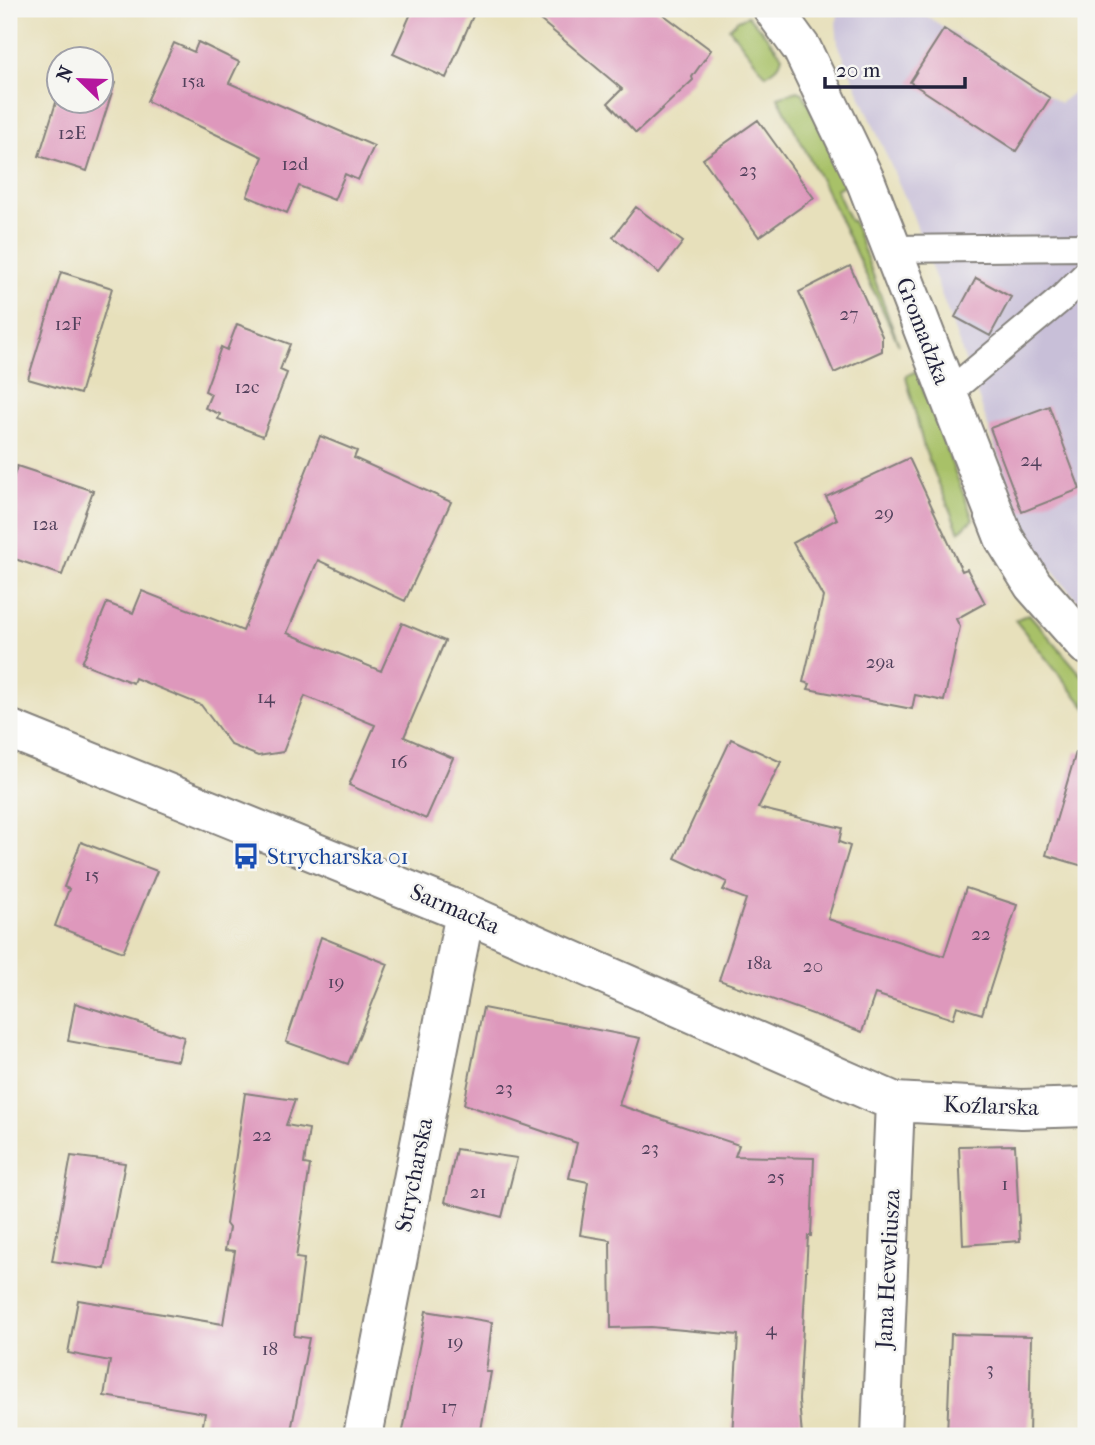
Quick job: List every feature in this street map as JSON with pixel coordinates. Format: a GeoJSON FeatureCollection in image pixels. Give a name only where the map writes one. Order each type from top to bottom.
{"type":"FeatureCollection","features":[{"type":"Feature","properties":{"kind":"street","name":"Gromadzka"},"geometry":{"type":"LineString","coordinates":[[781,12],[820,83],[866,182],[1004,538],[1033,585],[1086,645]]}},
{"type":"Feature","properties":{"kind":"street","name":"Sarmacka"},"geometry":{"type":"LineString","coordinates":[[9,729],[465,913],[895,1102]]}},
{"type":"Feature","properties":{"kind":"street","name":"Strycharska"},"geometry":{"type":"LineString","coordinates":[[363,1436],[465,913]]}},
{"type":"Feature","properties":{"kind":"street","name":"Koźlarska"},"geometry":{"type":"LineString","coordinates":[[895,1102],[1022,1109],[1086,1107]]}},
{"type":"Feature","properties":{"kind":"street","name":"Jana Heweliusza"},"geometry":{"type":"LineString","coordinates":[[881,1436],[895,1102]]}},
{"type":"Feature","properties":{"kind":"lane"},"geometry":{"type":"LineString","coordinates":[[892,249],[1086,247]]}},
{"type":"Feature","properties":{"kind":"lane"},"geometry":{"type":"LineString","coordinates":[[947,394],[1062,298],[1086,274]]}},
{"type":"Feature","properties":{"kind":"shaded area"},"geometry":{"type":"Polygon","coordinates":[[[840,9],[916,9],[1060,103],[1086,82],[1086,611],[1035,550],[1019,520],[913,216],[838,44],[836,23],[840,9]]]}},
{"type":"Feature","properties":{"kind":"green space"},"geometry":{"type":"Polygon","coordinates":[[[748,16],[782,56],[779,65],[766,75],[729,28],[748,16]]]}},
{"type":"Feature","properties":{"kind":"green space"},"geometry":{"type":"Polygon","coordinates":[[[797,91],[803,93],[846,184],[836,189],[850,221],[853,221],[899,345],[828,194],[778,97],[797,91]]]}},
{"type":"Feature","properties":{"kind":"green space"},"geometry":{"type":"Polygon","coordinates":[[[916,371],[973,519],[959,532],[924,448],[906,376],[916,371]]]}},
{"type":"Feature","properties":{"kind":"green space"},"geometry":{"type":"Polygon","coordinates":[[[1029,614],[1086,680],[1086,708],[1015,620],[1029,614]]]}},
{"type":"Feature","properties":{"kind":"building"},"geometry":{"type":"Polygon","coordinates":[[[413,9],[476,9],[446,78],[393,54],[413,9]]]}},
{"type":"Feature","properties":{"kind":"building"},"geometry":{"type":"Polygon","coordinates":[[[527,9],[656,9],[711,50],[692,77],[693,80],[636,133],[608,103],[622,89],[527,9]]]}},
{"type":"Feature","properties":{"kind":"building"},"geometry":{"type":"Polygon","coordinates":[[[944,29],[1050,98],[1016,151],[910,82],[944,29]]]}},
{"type":"Feature","properties":{"kind":"building"},"geometry":{"type":"Polygon","coordinates":[[[198,42],[239,62],[229,83],[374,146],[358,180],[345,174],[334,200],[299,186],[287,213],[247,196],[263,157],[147,101],[174,43],[194,52],[198,42]]]}},
{"type":"Feature","properties":{"kind":"building"},"geometry":{"type":"Polygon","coordinates":[[[52,116],[104,116],[87,171],[39,156],[52,116]]]}},
{"type":"Feature","properties":{"kind":"building"},"geometry":{"type":"Polygon","coordinates":[[[758,120],[814,198],[759,237],[703,159],[758,120]]]}},
{"type":"Feature","properties":{"kind":"building"},"geometry":{"type":"Polygon","coordinates":[[[636,207],[683,242],[659,273],[613,237],[636,207]]]}},
{"type":"Feature","properties":{"kind":"building"},"geometry":{"type":"Polygon","coordinates":[[[850,266],[882,336],[882,351],[834,373],[799,292],[850,266]]]}},
{"type":"Feature","properties":{"kind":"building"},"geometry":{"type":"Polygon","coordinates":[[[61,272],[112,288],[80,394],[28,379],[61,272]]]}},
{"type":"Feature","properties":{"kind":"building"},"geometry":{"type":"Polygon","coordinates":[[[976,278],[1011,297],[990,336],[955,317],[976,278]]]}},
{"type":"Feature","properties":{"kind":"building"},"geometry":{"type":"Polygon","coordinates":[[[237,324],[290,344],[280,370],[287,373],[263,436],[218,419],[220,414],[205,408],[211,394],[205,391],[221,347],[227,350],[237,324]]]}},
{"type":"Feature","properties":{"kind":"building"},"geometry":{"type":"Polygon","coordinates":[[[1049,406],[1080,489],[1022,512],[990,428],[1049,406]]]}},
{"type":"Feature","properties":{"kind":"building"},"geometry":{"type":"Polygon","coordinates":[[[320,436],[357,451],[354,458],[451,502],[405,601],[318,560],[287,633],[381,671],[402,623],[445,641],[404,737],[453,758],[426,819],[349,785],[375,725],[305,696],[283,752],[258,756],[231,745],[201,705],[135,678],[133,683],[82,663],[107,603],[133,613],[142,591],[243,631],[320,436]]]}},
{"type":"Feature","properties":{"kind":"building"},"geometry":{"type":"Polygon","coordinates":[[[909,458],[962,571],[967,569],[985,603],[956,619],[960,627],[944,701],[915,695],[912,709],[808,689],[810,684],[803,682],[823,597],[793,543],[837,519],[826,497],[909,458]]]}},
{"type":"Feature","properties":{"kind":"building"},"geometry":{"type":"Polygon","coordinates":[[[17,466],[93,491],[62,575],[9,557],[9,492],[17,466]]]}},
{"type":"Feature","properties":{"kind":"building"},"geometry":{"type":"Polygon","coordinates":[[[731,739],[781,762],[758,808],[842,828],[839,842],[850,846],[828,919],[944,956],[966,888],[1017,905],[982,1014],[957,1006],[953,1019],[875,994],[862,1032],[719,980],[746,899],[723,890],[727,882],[675,858],[731,739]]]}},
{"type":"Feature","properties":{"kind":"building"},"geometry":{"type":"Polygon","coordinates":[[[1076,752],[1086,753],[1086,867],[1046,855],[1076,752]]]}},
{"type":"Feature","properties":{"kind":"building"},"geometry":{"type":"Polygon","coordinates":[[[81,842],[157,871],[123,952],[55,926],[69,889],[64,887],[81,842]]]}},
{"type":"Feature","properties":{"kind":"building"},"geometry":{"type":"Polygon","coordinates":[[[321,937],[388,964],[348,1064],[286,1042],[321,937]]]}},
{"type":"Feature","properties":{"kind":"building"},"geometry":{"type":"Polygon","coordinates":[[[75,1003],[184,1037],[178,1061],[68,1041],[75,1003]]]}},
{"type":"Feature","properties":{"kind":"building"},"geometry":{"type":"Polygon","coordinates":[[[483,1008],[640,1038],[619,1105],[739,1145],[735,1156],[814,1158],[799,1400],[802,1436],[732,1436],[738,1335],[651,1327],[611,1328],[610,1240],[580,1235],[588,1182],[569,1178],[577,1143],[464,1104],[483,1008]]]}},
{"type":"Feature","properties":{"kind":"building"},"geometry":{"type":"Polygon","coordinates":[[[245,1093],[295,1100],[286,1125],[309,1129],[304,1164],[310,1165],[296,1258],[304,1259],[294,1336],[309,1338],[290,1436],[201,1436],[205,1413],[104,1396],[110,1361],[68,1353],[78,1300],[223,1324],[235,1251],[225,1250],[229,1228],[226,1224],[245,1093]]]}},
{"type":"Feature","properties":{"kind":"building"},"geometry":{"type":"Polygon","coordinates":[[[1015,1145],[1020,1241],[963,1245],[959,1146],[1015,1145]]]}},
{"type":"Feature","properties":{"kind":"building"},"geometry":{"type":"Polygon","coordinates":[[[456,1149],[517,1158],[502,1217],[445,1202],[456,1149]]]}},
{"type":"Feature","properties":{"kind":"building"},"geometry":{"type":"Polygon","coordinates":[[[71,1156],[125,1163],[105,1269],[52,1261],[71,1156]]]}},
{"type":"Feature","properties":{"kind":"building"},"geometry":{"type":"Polygon","coordinates":[[[426,1311],[492,1322],[486,1372],[491,1372],[480,1436],[402,1436],[426,1311]]]}},
{"type":"Feature","properties":{"kind":"building"},"geometry":{"type":"Polygon","coordinates":[[[951,1334],[1031,1336],[1029,1436],[947,1436],[951,1334]]]}},
{"type":"Feature","properties":{"kind":"place","name":"Strycharska 01"},"geometry":{"type":"Point","coordinates":[246,856]}}]}
